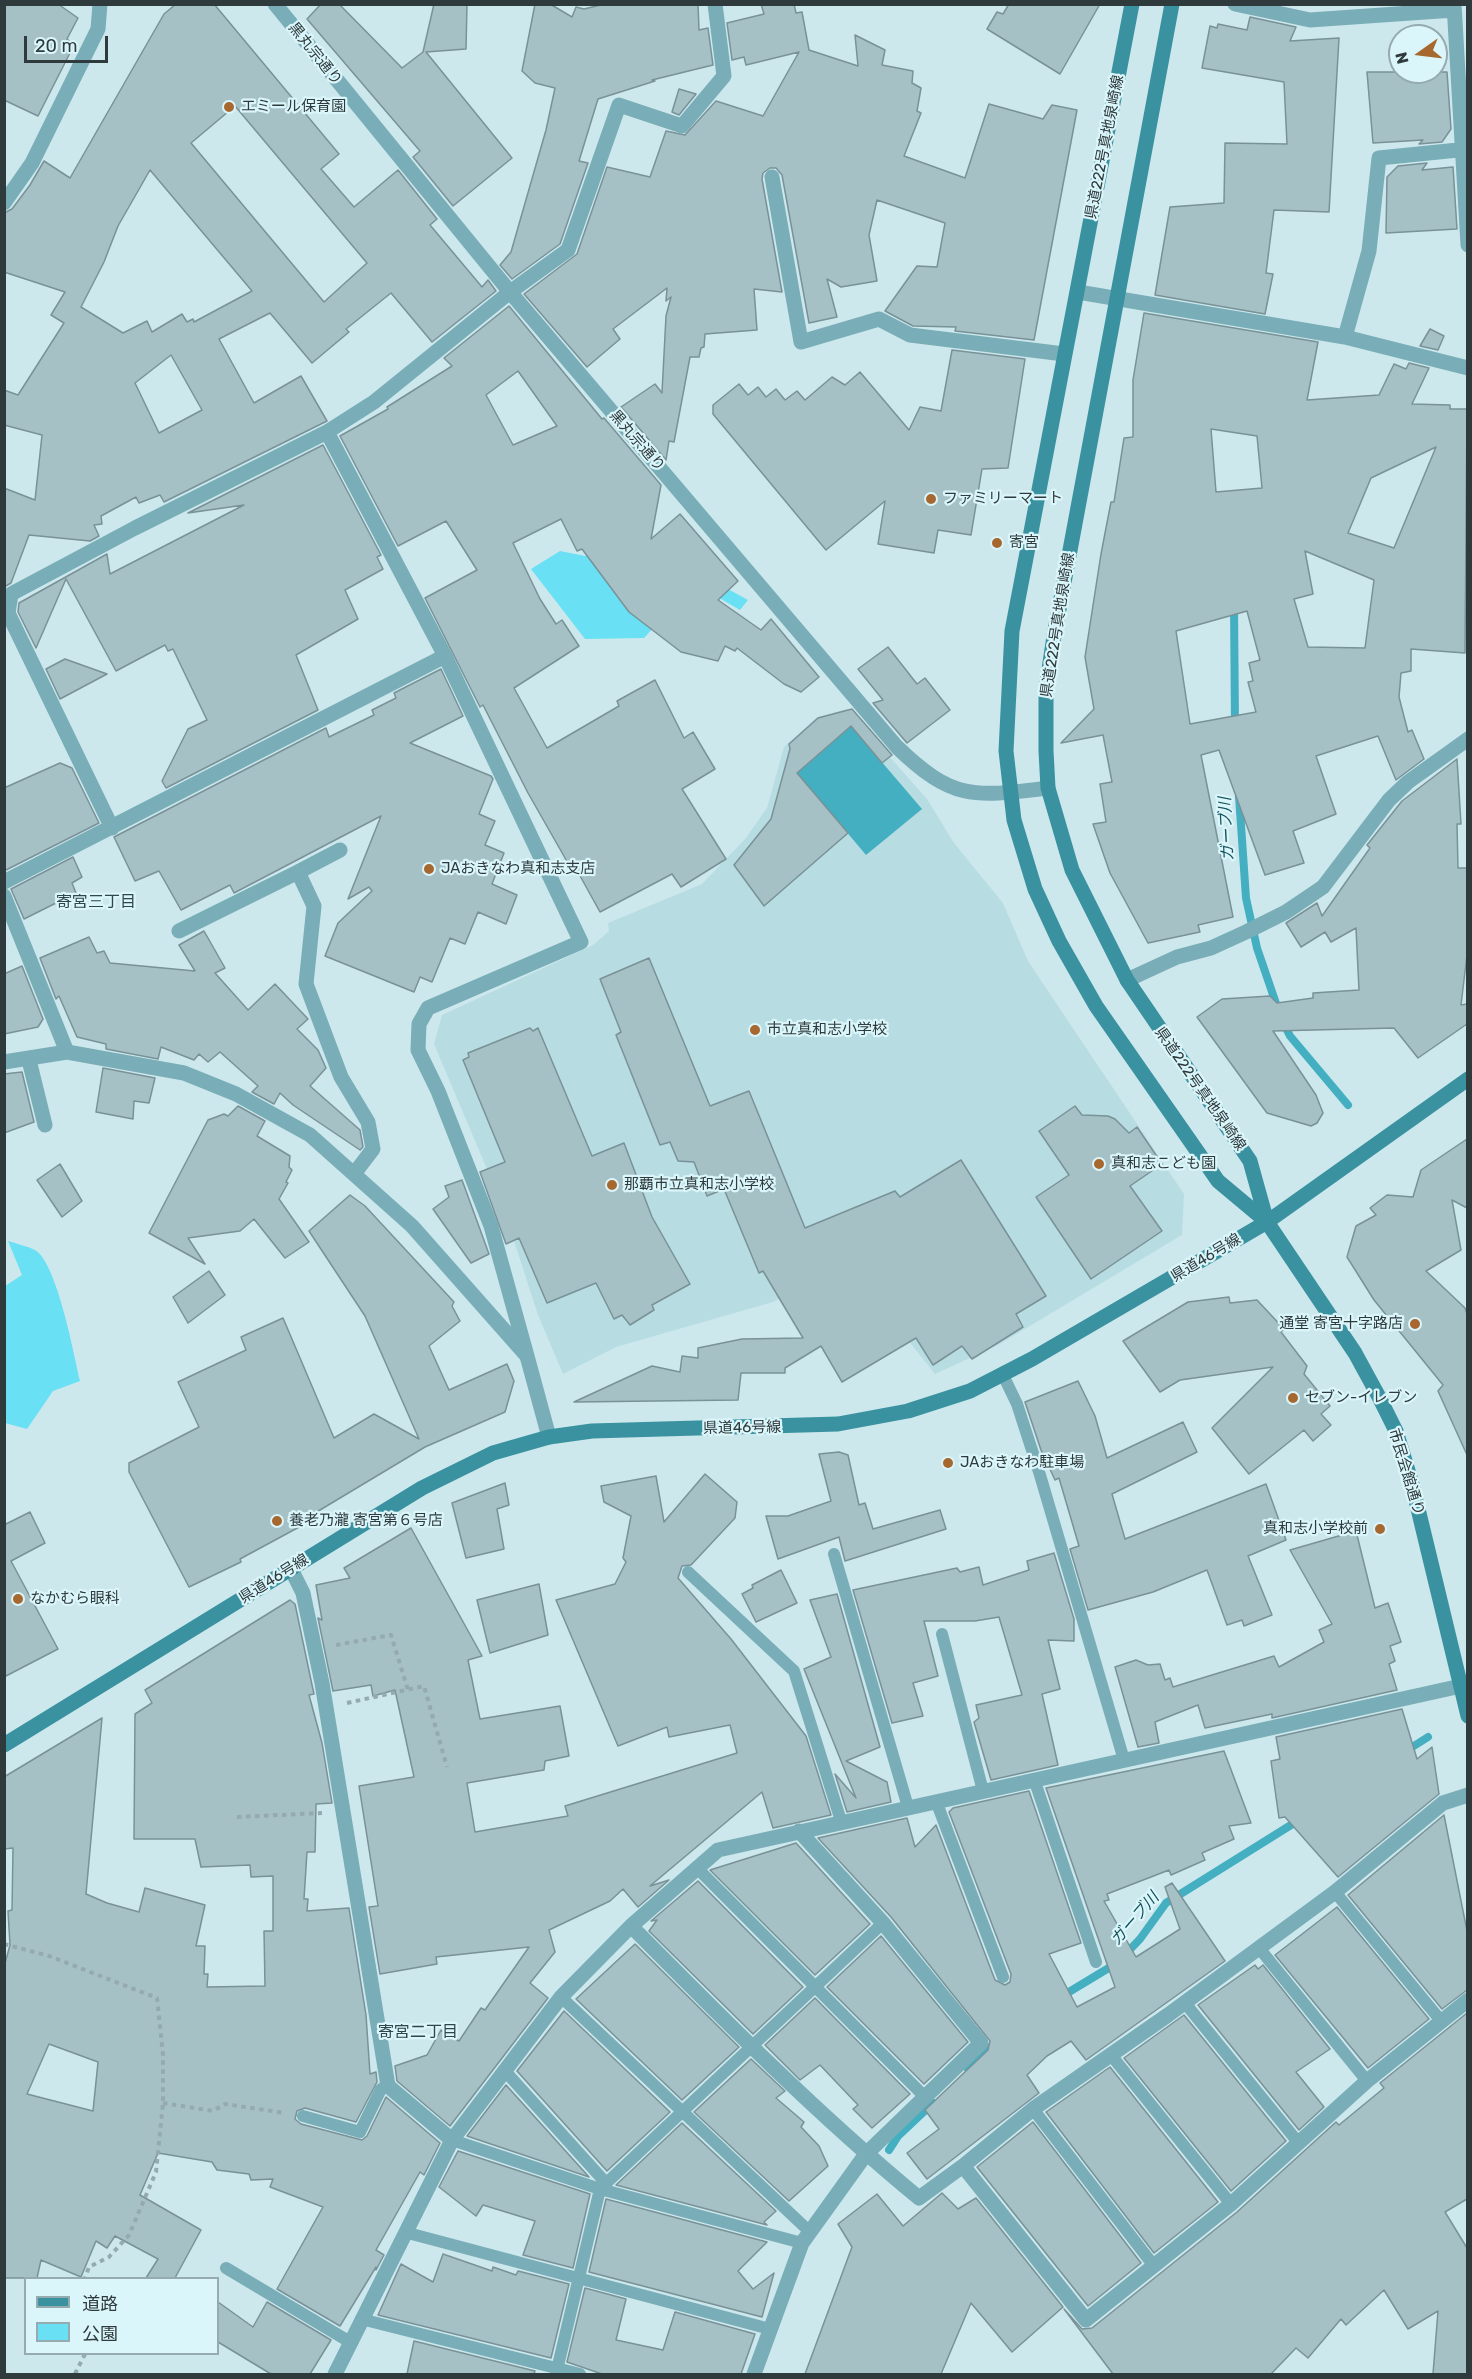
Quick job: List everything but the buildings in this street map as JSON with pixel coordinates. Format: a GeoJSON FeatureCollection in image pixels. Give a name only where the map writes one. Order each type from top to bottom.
{"type":"FeatureCollection","features":[{"type":"Feature","properties":{"kind":"main road","name":"県道222号真地泉崎線"},"geometry":{"type":"LineString","coordinates":[[1132,4],[1012,631],[1006,714],[1009,793],[1018,836],[1035,889],[1059,941],[1096,1006],[1218,1181],[1267,1222]]}},
{"type":"Feature","properties":{"kind":"main road","name":"県道222号真地泉崎線"},"geometry":{"type":"LineString","coordinates":[[1172,4],[1115,298],[1046,689],[1048,788],[1072,870],[1127,980],[1250,1161],[1267,1222]]}},
{"type":"Feature","properties":{"kind":"main road","name":"県道46号線"},"geometry":{"type":"LineString","coordinates":[[4,1745],[452,1472],[493,1453],[549,1437],[592,1431],[838,1424],[944,1401],[1003,1375],[1267,1222],[1467,1079]]}},
{"type":"Feature","properties":{"kind":"main road","name":"市民会館通り"},"geometry":{"type":"LineString","coordinates":[[1267,1222],[1355,1353],[1396,1431],[1412,1484],[1467,1716]]}},
{"type":"Feature","properties":{"kind":"street"},"geometry":{"type":"LineString","coordinates":[[4,203],[32,163],[98,29],[100,4]]}},
{"type":"Feature","properties":{"kind":"street","name":"黒丸宗通り"},"geometry":{"type":"LineString","coordinates":[[275,4],[510,292],[897,747],[921,771],[947,786],[967,792],[1009,793],[1048,788]]}},
{"type":"Feature","properties":{"kind":"street"},"geometry":{"type":"LineString","coordinates":[[111,828],[8,614],[11,594],[135,528],[327,432],[374,402],[510,292],[568,250],[619,105],[682,126],[724,76],[715,4]]}},
{"type":"Feature","properties":{"kind":"street"},"geometry":{"type":"LineString","coordinates":[[1235,4],[1310,20],[1454,7],[1464,150],[1467,244]]}},
{"type":"Feature","properties":{"kind":"street"},"geometry":{"type":"LineString","coordinates":[[1345,337],[1369,250],[1379,158],[1464,150]]}},
{"type":"Feature","properties":{"kind":"street"},"geometry":{"type":"LineString","coordinates":[[772,177],[801,342],[879,319],[910,334],[1064,354]]}},
{"type":"Feature","properties":{"kind":"street"},"geometry":{"type":"LineString","coordinates":[[1078,292],[1345,337],[1467,368]]}},
{"type":"Feature","properties":{"kind":"street"},"geometry":{"type":"LineString","coordinates":[[327,432],[445,656],[581,942],[428,1008],[419,1024],[418,1050],[438,1092],[491,1226],[549,1437]]}},
{"type":"Feature","properties":{"kind":"street"},"geometry":{"type":"LineString","coordinates":[[4,882],[445,656]]}},
{"type":"Feature","properties":{"kind":"street"},"geometry":{"type":"LineString","coordinates":[[1127,980],[1177,957],[1211,948],[1265,923],[1323,887],[1389,800],[1408,782],[1467,739]]}},
{"type":"Feature","properties":{"kind":"street"},"geometry":{"type":"LineString","coordinates":[[179,931],[340,850]]}},
{"type":"Feature","properties":{"kind":"street"},"geometry":{"type":"LineString","coordinates":[[298,872],[314,906],[306,984],[341,1077],[368,1122],[370,1131],[373,1149],[354,1174]]}},
{"type":"Feature","properties":{"kind":"street"},"geometry":{"type":"LineString","coordinates":[[4,896],[67,1052]]}},
{"type":"Feature","properties":{"kind":"street"},"geometry":{"type":"LineString","coordinates":[[4,1062],[29,1060],[67,1052],[184,1073],[236,1094],[310,1135],[412,1226],[527,1356]]}},
{"type":"Feature","properties":{"kind":"street"},"geometry":{"type":"LineString","coordinates":[[29,1060],[45,1125]]}},
{"type":"Feature","properties":{"kind":"street"},"geometry":{"type":"LineString","coordinates":[[291,1569],[303,1593],[326,1708],[388,2086],[452,2140]]}},
{"type":"Feature","properties":{"kind":"street"},"geometry":{"type":"LineString","coordinates":[[335,2374],[361,2319],[408,2233],[452,2140],[561,1997],[631,1926],[718,1850],[841,1821],[1461,1686]]}},
{"type":"Feature","properties":{"kind":"street"},"geometry":{"type":"LineString","coordinates":[[631,1926],[752,2047],[866,2154],[920,2198],[1033,2109],[1185,2003],[1335,1892],[1443,1803],[1467,1795]]}},
{"type":"Feature","properties":{"kind":"street"},"geometry":{"type":"LineString","coordinates":[[753,2374],[806,2238],[866,2154],[981,2043],[883,1923],[799,1831]]}},
{"type":"Feature","properties":{"kind":"street"},"geometry":{"type":"LineString","coordinates":[[963,2166],[1086,2320],[1231,2204],[1367,2081],[1467,2000]]}},
{"type":"Feature","properties":{"kind":"lane"},"geometry":{"type":"LineString","coordinates":[[1003,1375],[1017,1404],[1040,1475],[1124,1760]]}},
{"type":"Feature","properties":{"kind":"lane"},"geometry":{"type":"LineString","coordinates":[[834,1554],[908,1807]]}},
{"type":"Feature","properties":{"kind":"lane"},"geometry":{"type":"LineString","coordinates":[[688,1572],[794,1671],[841,1821]]}},
{"type":"Feature","properties":{"kind":"lane"},"geometry":{"type":"LineString","coordinates":[[942,1634],[983,1791]]}},
{"type":"Feature","properties":{"kind":"lane"},"geometry":{"type":"LineString","coordinates":[[1034,1779],[1096,1962]]}},
{"type":"Feature","properties":{"kind":"lane"},"geometry":{"type":"LineString","coordinates":[[936,1801],[1003,1977]]}},
{"type":"Feature","properties":{"kind":"lane"},"geometry":{"type":"LineString","coordinates":[[697,1868],[925,2097]]}},
{"type":"Feature","properties":{"kind":"lane"},"geometry":{"type":"LineString","coordinates":[[1335,1892],[1442,2022]]}},
{"type":"Feature","properties":{"kind":"lane"},"geometry":{"type":"LineString","coordinates":[[556,2372],[603,2186],[883,1923]]}},
{"type":"Feature","properties":{"kind":"lane"},"geometry":{"type":"LineString","coordinates":[[1258,1948],[1367,2081]]}},
{"type":"Feature","properties":{"kind":"lane"},"geometry":{"type":"LineString","coordinates":[[561,1997],[682,2111],[806,2238]]}},
{"type":"Feature","properties":{"kind":"lane"},"geometry":{"type":"LineString","coordinates":[[1185,2003],[1297,2142]]}},
{"type":"Feature","properties":{"kind":"lane"},"geometry":{"type":"LineString","coordinates":[[1111,2055],[1231,2204]]}},
{"type":"Feature","properties":{"kind":"lane"},"geometry":{"type":"LineString","coordinates":[[504,2071],[603,2186]]}},
{"type":"Feature","properties":{"kind":"lane"},"geometry":{"type":"LineString","coordinates":[[303,2116],[360,2132],[381,2089],[388,2086]]}},
{"type":"Feature","properties":{"kind":"lane"},"geometry":{"type":"LineString","coordinates":[[1033,2109],[1154,2266]]}},
{"type":"Feature","properties":{"kind":"lane"},"geometry":{"type":"LineString","coordinates":[[452,2140],[603,2186],[806,2238]]}},
{"type":"Feature","properties":{"kind":"lane"},"geometry":{"type":"LineString","coordinates":[[408,2233],[770,2330]]}},
{"type":"Feature","properties":{"kind":"lane"},"geometry":{"type":"LineString","coordinates":[[226,2268],[350,2342]]}},
{"type":"Feature","properties":{"kind":"lane"},"geometry":{"type":"LineString","coordinates":[[361,2319],[556,2372],[580,2374]]}},
{"type":"Feature","properties":{"kind":"path"},"geometry":{"type":"LineString","coordinates":[[314,1650],[392,1635],[408,1690]]}},
{"type":"Feature","properties":{"kind":"path"},"geometry":{"type":"LineString","coordinates":[[326,1708],[424,1686],[447,1767]]}},
{"type":"Feature","properties":{"kind":"path"},"geometry":{"type":"LineString","coordinates":[[237,1817],[343,1812]]}},
{"type":"Feature","properties":{"kind":"path"},"geometry":{"type":"LineString","coordinates":[[4,1944],[49,1956],[157,1998],[163,2055],[163,2103],[156,2172],[129,2235],[109,2257],[89,2268],[85,2277]]}},
{"type":"Feature","properties":{"kind":"path"},"geometry":{"type":"LineString","coordinates":[[163,2103],[213,2111],[225,2104],[303,2116]]}},
{"type":"Feature","properties":{"kind":"path"},"geometry":{"type":"LineString","coordinates":[[75,2374],[84,2355]]}},
{"type":"Feature","properties":{"kind":"shaded area","name":"市立真和志小学校"},"geometry":{"type":"Polygon","coordinates":[[[847,709],[927,799],[954,843],[1003,903],[1028,961],[1184,1194],[1182,1235],[998,1345],[935,1374],[846,1263],[773,1302],[616,1347],[563,1374],[538,1315],[503,1207],[434,1044],[442,1015],[593,945],[609,931],[608,923],[702,884],[745,839],[767,808],[784,747],[817,717],[847,709]]]}},
{"type":"Feature","properties":{"kind":"shaded area"},"geometry":{"type":"Polygon","coordinates":[[[851,726],[922,809],[866,855],[797,773],[851,726]]]}},
{"type":"Feature","properties":{"kind":"green space"},"geometry":{"type":"Polygon","coordinates":[[[612,542],[666,555],[748,600],[740,610],[714,595],[675,604],[644,638],[585,639],[531,569],[560,551],[585,556],[612,542]]]}},
{"type":"Feature","properties":{"kind":"green space"},"geometry":{"type":"Polygon","coordinates":[[[8,1241],[35,1250],[43,1258],[64,1311],[80,1381],[53,1391],[27,1429],[5,1423],[5,1286],[22,1275],[8,1241]]]}},
{"type":"Feature","properties":{"kind":"waterway","name":"ガーブ川"},"geometry":{"type":"LineString","coordinates":[[1234,604],[1235,726]]}},
{"type":"Feature","properties":{"kind":"waterway","name":"ガーブ川"},"geometry":{"type":"LineString","coordinates":[[1239,796],[1246,898],[1257,948],[1281,1018],[1290,1036],[1348,1105]]}},
{"type":"Feature","properties":{"kind":"waterway","name":"ガーブ川"},"geometry":{"type":"LineString","coordinates":[[1406,1751],[1428,1737]]}},
{"type":"Feature","properties":{"kind":"waterway","name":"ガーブ川"},"geometry":{"type":"LineString","coordinates":[[1059,1998],[1117,1963],[1140,1939],[1166,1903],[1299,1820]]}},
{"type":"Feature","properties":{"kind":"waterway","name":"ガーブ川"},"geometry":{"type":"LineString","coordinates":[[968,2069],[995,2043]]}},
{"type":"Feature","properties":{"kind":"waterway","name":"ガーブ川"},"geometry":{"type":"LineString","coordinates":[[889,2150],[898,2136],[933,2103]]}},
{"type":"Feature","properties":{"kind":"place","name":"エミール保育園"},"geometry":{"type":"Point","coordinates":[229,107]}},
{"type":"Feature","properties":{"kind":"place","name":"ファミリーマート"},"geometry":{"type":"Point","coordinates":[931,499]}},
{"type":"Feature","properties":{"kind":"place","name":"寄宮"},"geometry":{"type":"Point","coordinates":[997,543]}},
{"type":"Feature","properties":{"kind":"place","name":"JAおきなわ真和志支店"},"geometry":{"type":"Point","coordinates":[429,869]}},
{"type":"Feature","properties":{"kind":"place","name":"市立真和志小学校"},"geometry":{"type":"Point","coordinates":[755,1030]}},
{"type":"Feature","properties":{"kind":"place","name":"真和志こども園"},"geometry":{"type":"Point","coordinates":[1099,1164]}},
{"type":"Feature","properties":{"kind":"place","name":"那覇市立真和志小学校"},"geometry":{"type":"Point","coordinates":[612,1185]}},
{"type":"Feature","properties":{"kind":"place","name":"通堂 寄宮十字路店"},"geometry":{"type":"Point","coordinates":[1415,1324]}},
{"type":"Feature","properties":{"kind":"place","name":"セブン-イレブン"},"geometry":{"type":"Point","coordinates":[1293,1398]}},
{"type":"Feature","properties":{"kind":"place","name":"JAおきなわ駐車場"},"geometry":{"type":"Point","coordinates":[948,1463]}},
{"type":"Feature","properties":{"kind":"place","name":"養老乃瀧 寄宮第６号店"},"geometry":{"type":"Point","coordinates":[277,1521]}},
{"type":"Feature","properties":{"kind":"place","name":"真和志小学校前"},"geometry":{"type":"Point","coordinates":[1380,1529]}},
{"type":"Feature","properties":{"kind":"place","name":"なかむら眼科"},"geometry":{"type":"Point","coordinates":[18,1599]}},
{"type":"Feature","properties":{"kind":"district","name":"寄宮三丁目"},"geometry":{"type":"Point","coordinates":[96,902]}},
{"type":"Feature","properties":{"kind":"district","name":"寄宮二丁目"},"geometry":{"type":"Point","coordinates":[418,2032]}}]}
